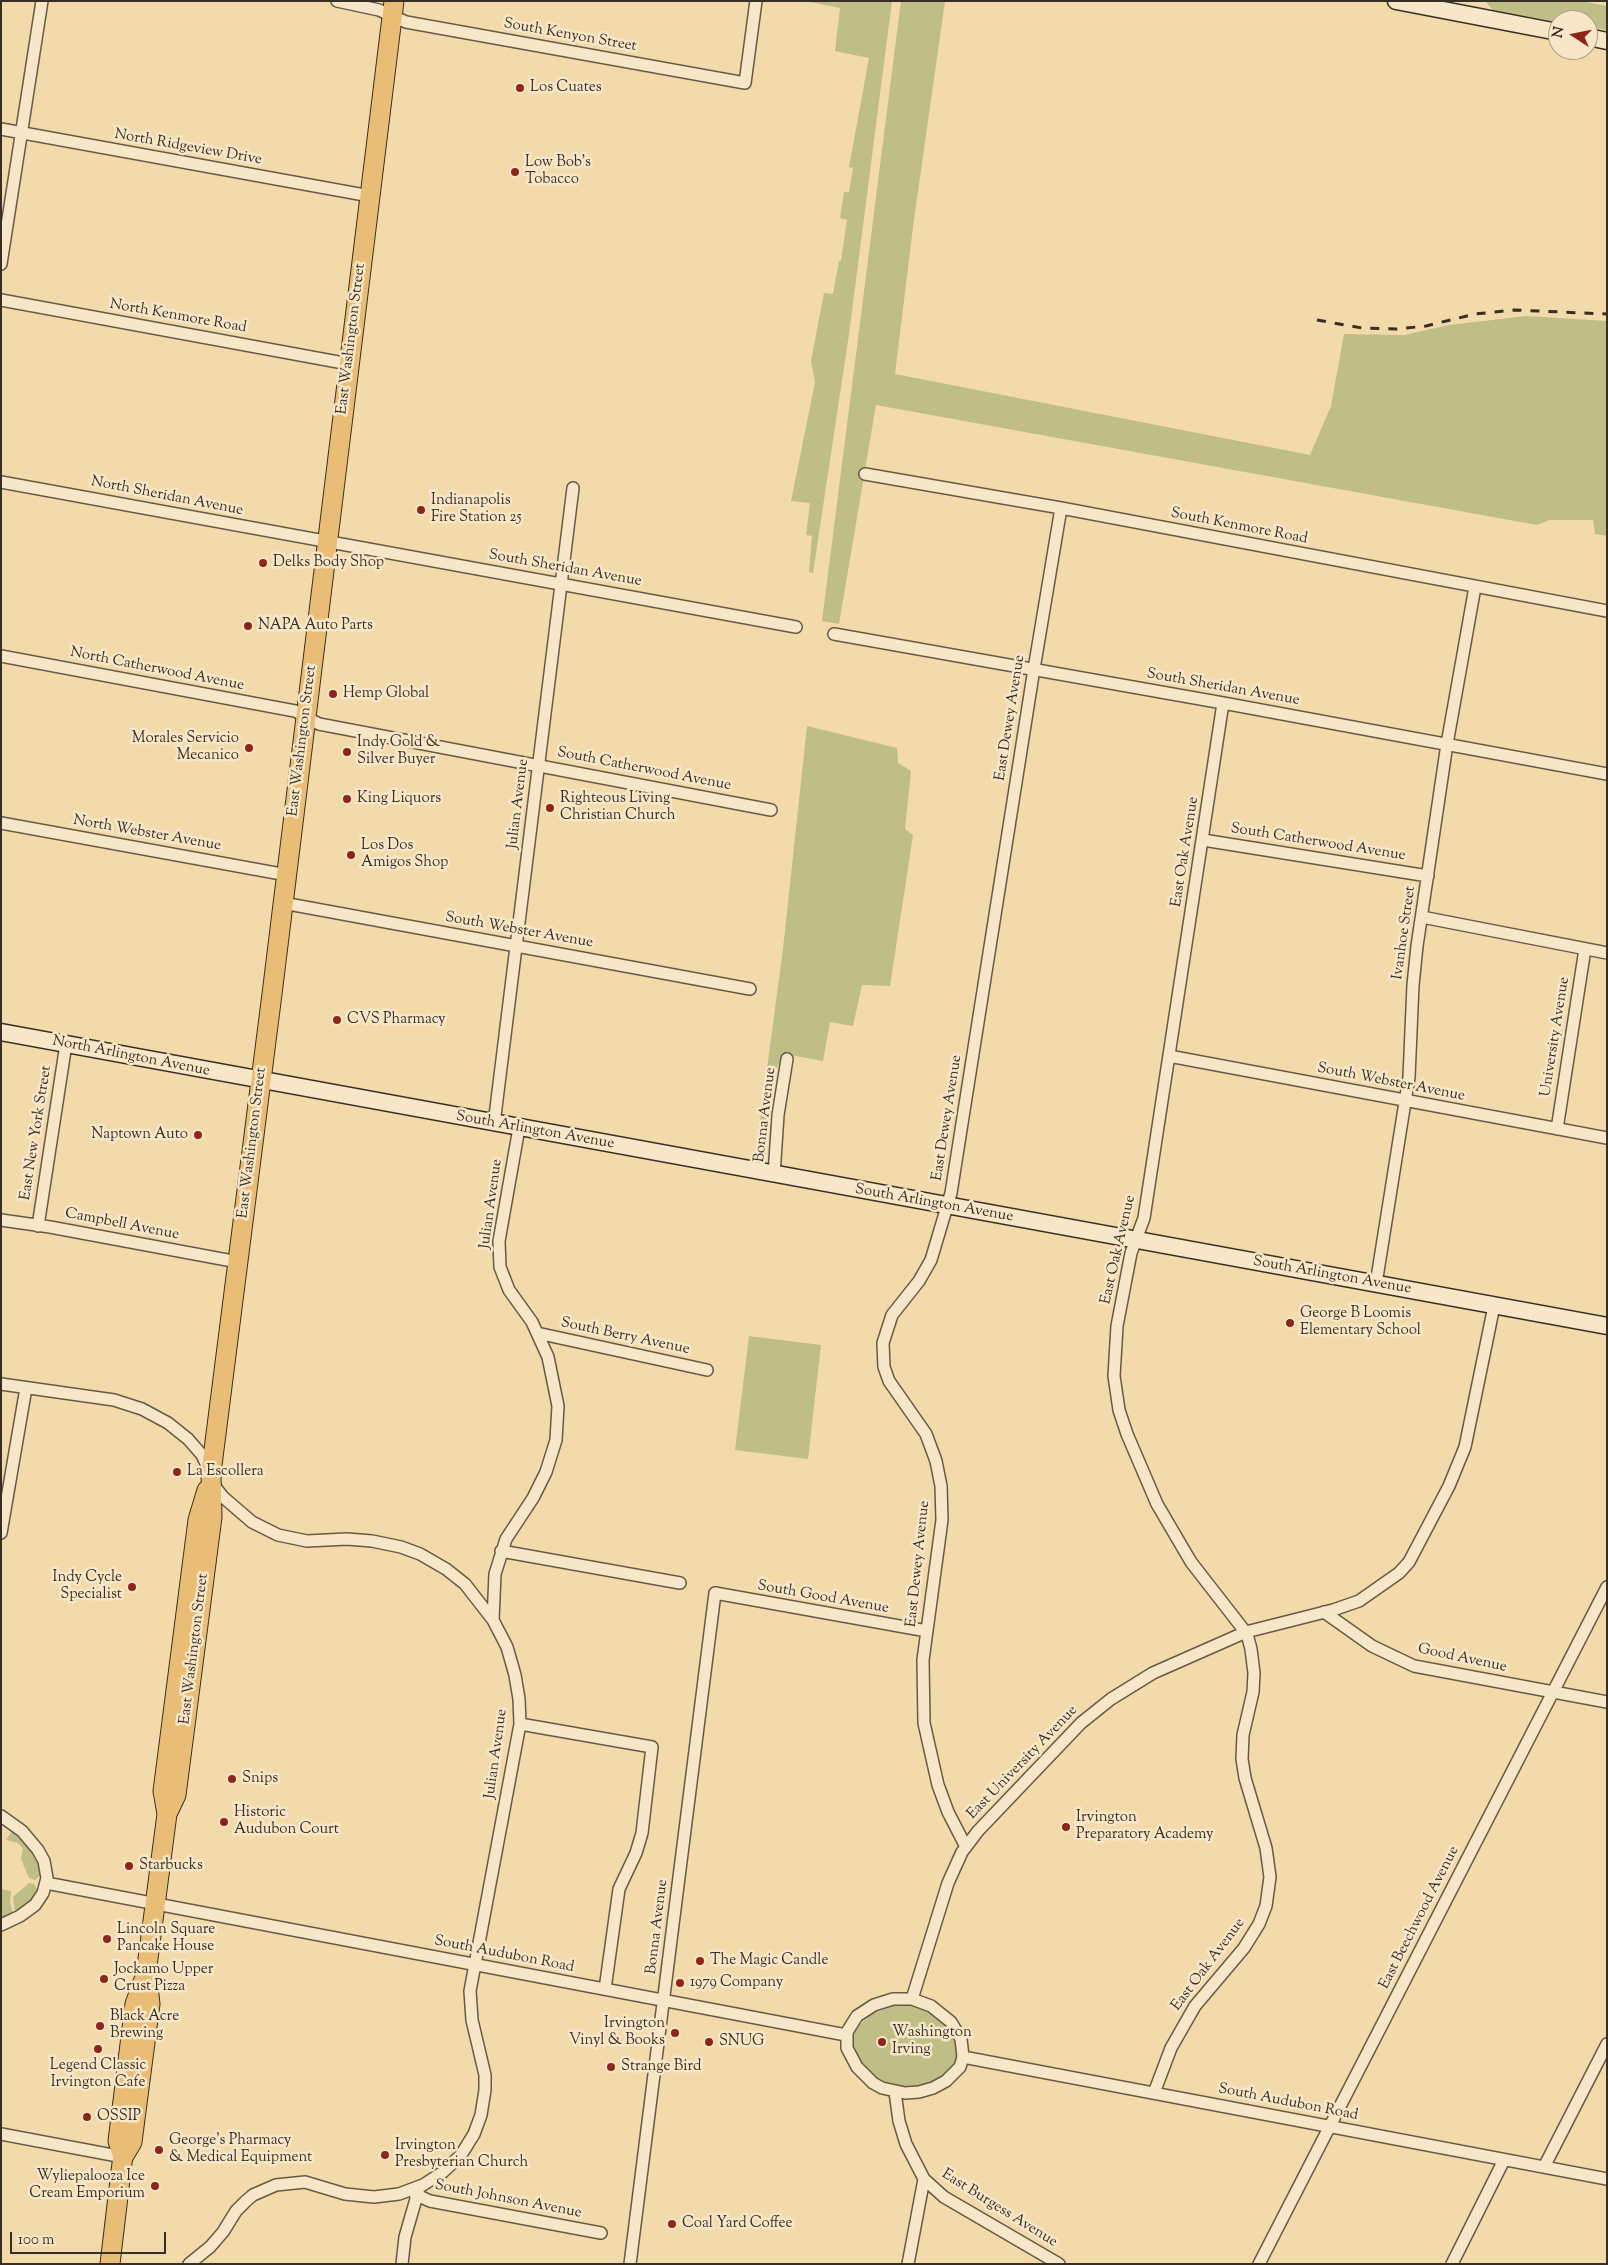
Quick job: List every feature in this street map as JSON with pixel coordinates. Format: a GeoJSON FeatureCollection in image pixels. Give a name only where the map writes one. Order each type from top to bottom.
{"type":"FeatureCollection","features":[{"type":"Feature","properties":{"kind":"main road"},"geometry":{"type":"LineString","coordinates":[[1396,1],[1548,30]]}},
{"type":"Feature","properties":{"kind":"main road","name":"East Washington Street"},"geometry":{"type":"LineString","coordinates":[[110,2264],[123,2156],[132,2142],[150,2004],[146,1974],[167,1814],[176,1795],[182,1754],[212,1516],[211,1477],[393,8]]}},
{"type":"Feature","properties":{"kind":"main road","name":"North Arlington Avenue"},"geometry":{"type":"LineString","coordinates":[[1,1032],[261,1081]]}},
{"type":"Feature","properties":{"kind":"main road","name":"South Arlington Avenue"},"geometry":{"type":"LineString","coordinates":[[261,1081],[1607,1326]]}},
{"type":"Feature","properties":{"kind":"street"},"geometry":{"type":"LineString","coordinates":[[1,264],[42,1]]}},
{"type":"Feature","properties":{"kind":"street","name":"South Kenyon Street"},"geometry":{"type":"LineString","coordinates":[[337,1],[374,8],[393,8],[406,22],[745,83],[756,1]]}},
{"type":"Feature","properties":{"kind":"street","name":"North Ridgeview Drive"},"geometry":{"type":"LineString","coordinates":[[1,129],[370,196]]}},
{"type":"Feature","properties":{"kind":"street","name":"North Kenmore Road"},"geometry":{"type":"LineString","coordinates":[[1,300],[349,364]]}},
{"type":"Feature","properties":{"kind":"street","name":"South Kenmore Road"},"geometry":{"type":"LineString","coordinates":[[865,474],[1061,508],[1607,611]]}},
{"type":"Feature","properties":{"kind":"street","name":"North Sheridan Avenue"},"geometry":{"type":"LineString","coordinates":[[1,482],[328,541]]}},
{"type":"Feature","properties":{"kind":"street","name":"Julian Avenue"},"geometry":{"type":"LineString","coordinates":[[494,1124],[573,488]]}},
{"type":"Feature","properties":{"kind":"street","name":"East Dewey Avenue"},"geometry":{"type":"LineString","coordinates":[[966,1847],[948,1812],[938,1785],[925,1733],[922,1689],[927,1632],[942,1520],[942,1486],[936,1461],[926,1434],[889,1381],[884,1367],[882,1348],[890,1319],[919,1281],[931,1260],[948,1206],[1033,670],[1061,508]]}},
{"type":"Feature","properties":{"kind":"street","name":"South Sheridan Avenue"},"geometry":{"type":"LineString","coordinates":[[328,541],[796,627]]}},
{"type":"Feature","properties":{"kind":"street","name":"Ivanhoe Street"},"geometry":{"type":"LineString","coordinates":[[1376,1284],[1409,1077],[1413,975],[1447,744],[1475,587]]}},
{"type":"Feature","properties":{"kind":"street","name":"South Sheridan Avenue"},"geometry":{"type":"LineString","coordinates":[[834,634],[1607,774]]}},
{"type":"Feature","properties":{"kind":"street","name":"North Catherwood Avenue"},"geometry":{"type":"LineString","coordinates":[[1,656],[292,711],[306,718]]}},
{"type":"Feature","properties":{"kind":"street","name":"East Oak Avenue"},"geometry":{"type":"LineString","coordinates":[[1154,2093],[1175,2039],[1195,2006],[1254,1933],[1263,1915],[1270,1877],[1268,1857],[1245,1778],[1242,1759],[1243,1735],[1253,1692],[1254,1673],[1251,1648],[1246,1632],[1208,1585],[1171,1530],[1142,1474],[1121,1415],[1114,1376],[1115,1346],[1131,1253],[1144,1218],[1223,703]]}},
{"type":"Feature","properties":{"kind":"street","name":"South Catherwood Avenue"},"geometry":{"type":"LineString","coordinates":[[306,718],[319,724],[771,810]]}},
{"type":"Feature","properties":{"kind":"street","name":"North Webster Avenue"},"geometry":{"type":"LineString","coordinates":[[1,823],[286,875]]}},
{"type":"Feature","properties":{"kind":"street","name":"South Catherwood Avenue"},"geometry":{"type":"LineString","coordinates":[[1203,840],[1428,876]]}},
{"type":"Feature","properties":{"kind":"street","name":"South Webster Avenue"},"geometry":{"type":"LineString","coordinates":[[283,904],[750,989]]}},
{"type":"Feature","properties":{"kind":"street"},"geometry":{"type":"LineString","coordinates":[[1422,917],[1607,953]]}},
{"type":"Feature","properties":{"kind":"street","name":"University Avenue"},"geometry":{"type":"LineString","coordinates":[[1557,1129],[1584,949]]}},
{"type":"Feature","properties":{"kind":"street","name":"East New York Street"},"geometry":{"type":"LineString","coordinates":[[38,1226],[66,1044]]}},
{"type":"Feature","properties":{"kind":"street","name":"South Webster Avenue"},"geometry":{"type":"LineString","coordinates":[[1169,1056],[1607,1138]]}},
{"type":"Feature","properties":{"kind":"street","name":"Bonna Avenue"},"geometry":{"type":"LineString","coordinates":[[774,1175],[778,1115],[787,1059]]}},
{"type":"Feature","properties":{"kind":"street","name":"Julian Avenue"},"geometry":{"type":"LineString","coordinates":[[189,2264],[210,2247],[246,2200],[276,2184],[309,2183],[341,2193],[365,2197],[385,2197],[415,2189],[435,2178],[458,2158],[474,2134],[481,2115],[485,2090],[485,2070],[470,2010],[470,1991],[520,1724],[519,1699],[515,1675],[507,1646],[493,1620],[495,1574],[501,1550],[510,1531],[538,1490],[546,1472],[556,1440],[558,1406],[548,1357],[528,1315],[506,1283],[499,1257],[498,1242],[519,1128]]}},
{"type":"Feature","properties":{"kind":"street","name":"Campbell Avenue"},"geometry":{"type":"LineString","coordinates":[[1,1220],[238,1262]]}},
{"type":"Feature","properties":{"kind":"street","name":"East University Avenue"},"geometry":{"type":"LineString","coordinates":[[912,1999],[950,1878],[966,1847],[978,1831],[1063,1740],[1111,1699],[1153,1673],[1246,1632],[1344,1607],[1367,1597],[1399,1573],[1413,1557],[1450,1486],[1465,1448],[1494,1306]]}},
{"type":"Feature","properties":{"kind":"street","name":"South Berry Avenue"},"geometry":{"type":"LineString","coordinates":[[536,1333],[707,1370]]}},
{"type":"Feature","properties":{"kind":"street"},"geometry":{"type":"LineString","coordinates":[[1,1384],[114,1400],[151,1413],[173,1426],[188,1439],[202,1455],[211,1477],[223,1497],[252,1522],[278,1535],[307,1541],[347,1539],[372,1541],[401,1547],[420,1554],[446,1569],[465,1584],[493,1620]]}},
{"type":"Feature","properties":{"kind":"street"},"geometry":{"type":"LineString","coordinates":[[1,1533],[26,1388]]}},
{"type":"Feature","properties":{"kind":"street"},"geometry":{"type":"LineString","coordinates":[[501,1550],[680,1582]]}},
{"type":"Feature","properties":{"kind":"street","name":"East Beechwood Avenue"},"geometry":{"type":"LineString","coordinates":[[1259,2264],[1607,1587]]}},
{"type":"Feature","properties":{"kind":"street","name":"Bonna Avenue"},"geometry":{"type":"LineString","coordinates":[[630,2264],[714,1593]]}},
{"type":"Feature","properties":{"kind":"street","name":"South Good Avenue"},"geometry":{"type":"LineString","coordinates":[[714,1593],[927,1632]]}},
{"type":"Feature","properties":{"kind":"street","name":"Good Avenue"},"geometry":{"type":"LineString","coordinates":[[1324,1612],[1372,1646],[1414,1666],[1607,1702]]}},
{"type":"Feature","properties":{"kind":"street"},"geometry":{"type":"LineString","coordinates":[[520,1724],[652,1748],[642,1833],[636,1853],[619,1889],[605,1989]]}},
{"type":"Feature","properties":{"kind":"street"},"geometry":{"type":"LineString","coordinates":[[1,1816],[22,1831],[38,1850],[46,1866],[46,1883],[43,1893],[35,1905],[20,1916],[1,1925]]}},
{"type":"Feature","properties":{"kind":"street","name":"South Audubon Road"},"geometry":{"type":"LineString","coordinates":[[46,1883],[846,2035]]}},
{"type":"Feature","properties":{"kind":"street"},"geometry":{"type":"LineString","coordinates":[[893,1999],[912,1999],[932,2006],[951,2022],[961,2039],[963,2057],[960,2067],[933,2088],[914,2093],[895,2092],[873,2083],[857,2067],[848,2048],[846,2035],[855,2019],[870,2007],[893,1999]]}},
{"type":"Feature","properties":{"kind":"street"},"geometry":{"type":"LineString","coordinates":[[1544,2167],[1607,2044]]}},
{"type":"Feature","properties":{"kind":"street","name":"South Audubon Road"},"geometry":{"type":"LineString","coordinates":[[963,2057],[1607,2179]]}},
{"type":"Feature","properties":{"kind":"street"},"geometry":{"type":"LineString","coordinates":[[895,2092],[899,2121],[906,2144],[924,2179],[908,2264]]}},
{"type":"Feature","properties":{"kind":"street"},"geometry":{"type":"LineString","coordinates":[[1,2134],[123,2156]]}},
{"type":"Feature","properties":{"kind":"street"},"geometry":{"type":"LineString","coordinates":[[1452,2264],[1504,2160]]}},
{"type":"Feature","properties":{"kind":"street","name":"East Burgess Avenue"},"geometry":{"type":"LineString","coordinates":[[924,2179],[944,2197],[1059,2264]]}},
{"type":"Feature","properties":{"kind":"street"},"geometry":{"type":"LineString","coordinates":[[402,2264],[405,2237],[416,2199],[415,2189]]}},
{"type":"Feature","properties":{"kind":"street","name":"South Johnson Avenue"},"geometry":{"type":"LineString","coordinates":[[415,2189],[421,2197],[430,2201],[601,2233]]}},
{"type":"Feature","properties":{"kind":"green space"},"geometry":{"type":"Polygon","coordinates":[[[805,1],[892,1],[849,334],[813,573],[809,572],[812,536],[806,535],[810,503],[791,501],[815,382],[811,361],[824,293],[833,294],[839,261],[841,261],[847,220],[840,218],[844,192],[849,192],[853,168],[849,167],[869,58],[835,51],[840,8],[805,1]]]}},
{"type":"Feature","properties":{"kind":"green space"},"geometry":{"type":"Polygon","coordinates":[[[901,1],[945,1],[913,227],[895,374],[1310,455],[1331,406],[1344,334],[1404,335],[1449,325],[1526,316],[1607,321],[1607,536],[1595,534],[1593,520],[1549,520],[1537,525],[876,405],[839,624],[822,621],[901,1]]]}},
{"type":"Feature","properties":{"kind":"green space"},"geometry":{"type":"Polygon","coordinates":[[[1485,1],[1581,1],[1607,6],[1607,30],[1598,29],[1598,10],[1548,10],[1548,20],[1493,10],[1485,1]]]}},
{"type":"Feature","properties":{"kind":"green space"},"geometry":{"type":"Polygon","coordinates":[[[807,726],[897,748],[898,763],[911,771],[905,829],[913,835],[890,986],[862,985],[853,1026],[830,1022],[823,1061],[784,1054],[773,1075],[768,1097],[767,1140],[764,1158],[756,1154],[756,1151],[783,949],[807,726]]]}},
{"type":"Feature","properties":{"kind":"green space"},"geometry":{"type":"Polygon","coordinates":[[[749,1336],[821,1345],[808,1459],[735,1450],[749,1336]]]}},
{"type":"Feature","properties":{"kind":"green space"},"geometry":{"type":"Polygon","coordinates":[[[14,1832],[29,1848],[39,1865],[42,1874],[35,1880],[29,1878],[21,1859],[23,1848],[18,1843],[6,1840],[14,1832]]]}},
{"type":"Feature","properties":{"kind":"green space"},"geometry":{"type":"Polygon","coordinates":[[[29,1883],[34,1884],[39,1892],[30,1902],[15,1913],[13,1897],[29,1883]]]}},
{"type":"Feature","properties":{"kind":"green space"},"geometry":{"type":"Polygon","coordinates":[[[1,1889],[11,1891],[10,1902],[13,1914],[1,1920],[1,1889]]]}},
{"type":"Feature","properties":{"kind":"green space"},"geometry":{"type":"Polygon","coordinates":[[[894,2006],[913,2006],[925,2010],[935,2015],[954,2034],[957,2041],[958,2056],[954,2068],[940,2080],[925,2086],[893,2086],[874,2076],[856,2056],[852,2036],[857,2027],[872,2014],[894,2006]]]}},
{"type":"Feature","properties":{"kind":"railway"},"geometry":{"type":"LineString","coordinates":[[1317,320],[1362,328],[1397,329],[1426,326],[1475,314],[1514,310],[1607,314]]}},
{"type":"Feature","properties":{"kind":"place","name":"Los Cuates"},"geometry":{"type":"Point","coordinates":[520,88]}},
{"type":"Feature","properties":{"kind":"place","name":"Low Bob's Tobacco"},"geometry":{"type":"Point","coordinates":[515,172]}},
{"type":"Feature","properties":{"kind":"place","name":"Indianapolis Fire Station 25"},"geometry":{"type":"Point","coordinates":[421,510]}},
{"type":"Feature","properties":{"kind":"place","name":"Delks Body Shop"},"geometry":{"type":"Point","coordinates":[263,563]}},
{"type":"Feature","properties":{"kind":"place","name":"NAPA Auto Parts"},"geometry":{"type":"Point","coordinates":[248,626]}},
{"type":"Feature","properties":{"kind":"place","name":"Hemp Global"},"geometry":{"type":"Point","coordinates":[333,694]}},
{"type":"Feature","properties":{"kind":"place","name":"Morales Servicio Mecanico"},"geometry":{"type":"Point","coordinates":[249,748]}},
{"type":"Feature","properties":{"kind":"place","name":"Indy Gold & Silver Buyer"},"geometry":{"type":"Point","coordinates":[347,752]}},
{"type":"Feature","properties":{"kind":"place","name":"King Liquors"},"geometry":{"type":"Point","coordinates":[347,799]}},
{"type":"Feature","properties":{"kind":"place","name":"Righteous Living Christian Church"},"geometry":{"type":"Point","coordinates":[550,808]}},
{"type":"Feature","properties":{"kind":"place","name":"Los Dos Amigos Shop"},"geometry":{"type":"Point","coordinates":[351,855]}},
{"type":"Feature","properties":{"kind":"place","name":"CVS Pharmacy"},"geometry":{"type":"Point","coordinates":[337,1020]}},
{"type":"Feature","properties":{"kind":"place","name":"Naptown Auto"},"geometry":{"type":"Point","coordinates":[198,1135]}},
{"type":"Feature","properties":{"kind":"place","name":"George B Loomis Elementary School"},"geometry":{"type":"Point","coordinates":[1290,1323]}},
{"type":"Feature","properties":{"kind":"place","name":"La Escollera"},"geometry":{"type":"Point","coordinates":[177,1472]}},
{"type":"Feature","properties":{"kind":"place","name":"Indy Cycle Specialist"},"geometry":{"type":"Point","coordinates":[132,1587]}},
{"type":"Feature","properties":{"kind":"place","name":"Snips"},"geometry":{"type":"Point","coordinates":[232,1779]}},
{"type":"Feature","properties":{"kind":"place","name":"Historic Audubon Court"},"geometry":{"type":"Point","coordinates":[224,1822]}},
{"type":"Feature","properties":{"kind":"place","name":"Irvington Preparatory Academy"},"geometry":{"type":"Point","coordinates":[1066,1827]}},
{"type":"Feature","properties":{"kind":"place","name":"Starbucks"},"geometry":{"type":"Point","coordinates":[129,1866]}},
{"type":"Feature","properties":{"kind":"place","name":"Lincoln Square Pancake House"},"geometry":{"type":"Point","coordinates":[107,1939]}},
{"type":"Feature","properties":{"kind":"place","name":"The Magic Candle"},"geometry":{"type":"Point","coordinates":[700,1961]}},
{"type":"Feature","properties":{"kind":"place","name":"Jockamo Upper Crust Pizza"},"geometry":{"type":"Point","coordinates":[104,1979]}},
{"type":"Feature","properties":{"kind":"place","name":"1979 Company"},"geometry":{"type":"Point","coordinates":[680,1983]}},
{"type":"Feature","properties":{"kind":"place","name":"Black Acre Brewing"},"geometry":{"type":"Point","coordinates":[100,2026]}},
{"type":"Feature","properties":{"kind":"place","name":"Irvington Vinyl & Books"},"geometry":{"type":"Point","coordinates":[675,2033]}},
{"type":"Feature","properties":{"kind":"place","name":"SNUG"},"geometry":{"type":"Point","coordinates":[709,2042]}},
{"type":"Feature","properties":{"kind":"place","name":"Washington Irving"},"geometry":{"type":"Point","coordinates":[882,2042]}},
{"type":"Feature","properties":{"kind":"place","name":"Legend Classic Irvington Cafe"},"geometry":{"type":"Point","coordinates":[98,2049]}},
{"type":"Feature","properties":{"kind":"place","name":"Strange Bird"},"geometry":{"type":"Point","coordinates":[611,2067]}},
{"type":"Feature","properties":{"kind":"place","name":"OSSIP"},"geometry":{"type":"Point","coordinates":[87,2117]}},
{"type":"Feature","properties":{"kind":"place","name":"George's Pharmacy & Medical Equipment"},"geometry":{"type":"Point","coordinates":[159,2150]}},
{"type":"Feature","properties":{"kind":"place","name":"Irvington Presbyterian Church"},"geometry":{"type":"Point","coordinates":[385,2155]}},
{"type":"Feature","properties":{"kind":"place","name":"Wyliepalooza Ice Cream Emporium"},"geometry":{"type":"Point","coordinates":[155,2186]}},
{"type":"Feature","properties":{"kind":"place","name":"Coal Yard Coffee"},"geometry":{"type":"Point","coordinates":[672,2224]}}]}
